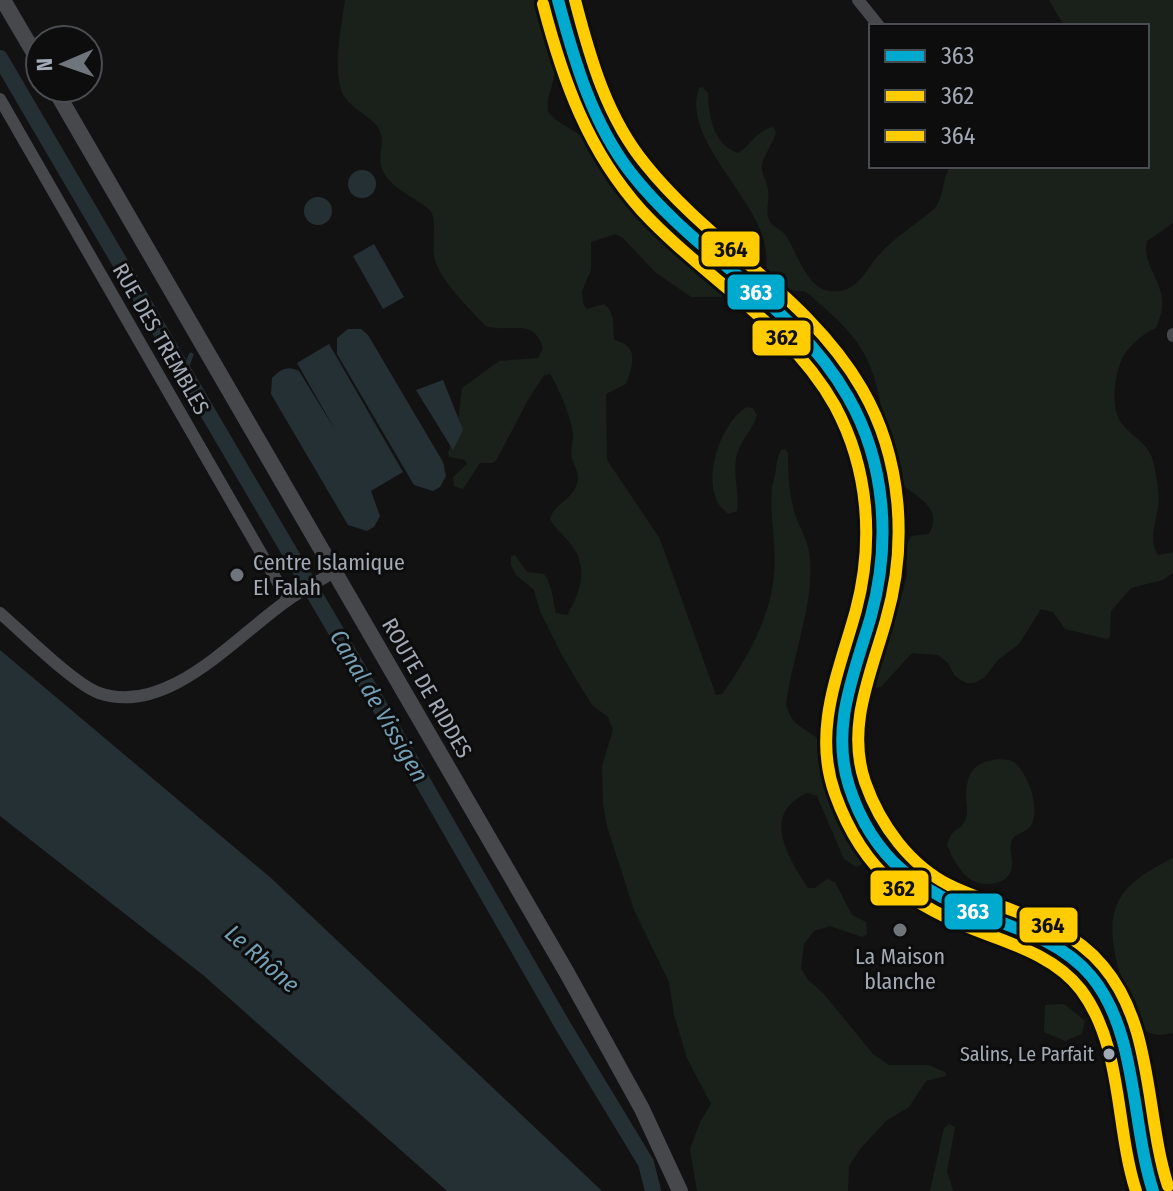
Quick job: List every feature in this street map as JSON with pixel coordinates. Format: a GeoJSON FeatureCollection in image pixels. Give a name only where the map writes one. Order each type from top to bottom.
{"type":"FeatureCollection","features":[{"type":"Feature","properties":{"kind":"main road"},"geometry":{"type":"LineString","coordinates":[[558,0],[573,55],[597,117],[629,172],[672,217],[814,350],[845,392],[870,445],[884,513],[882,565],[872,613],[848,684],[842,724],[848,781],[866,824],[895,864],[932,893],[1040,938],[1060,949],[1093,978],[1111,1007],[1120,1035],[1140,1152],[1153,1191]]}},
{"type":"Feature","properties":{"kind":"street"},"geometry":{"type":"LineString","coordinates":[[3,0],[24,36]]}},
{"type":"Feature","properties":{"kind":"street"},"geometry":{"type":"LineString","coordinates":[[858,0],[877,24]]}},
{"type":"Feature","properties":{"kind":"street","name":"RUE DES TREMBLES"},"geometry":{"type":"LineString","coordinates":[[0,99],[288,600]]}},
{"type":"Feature","properties":{"kind":"street","name":"ROUTE DE RIDDES"},"geometry":{"type":"LineString","coordinates":[[63,104],[567,973],[642,1109],[680,1191]]}},
{"type":"Feature","properties":{"kind":"street"},"geometry":{"type":"LineString","coordinates":[[0,613],[64,669],[97,693],[125,699],[153,695],[177,684],[288,600],[334,572]]}},
{"type":"Feature","properties":{"kind":"shaded area"},"geometry":{"type":"Polygon","coordinates":[[[345,0],[534,0],[553,55],[548,112],[585,138],[592,154],[626,189],[644,216],[715,282],[725,285],[728,291],[721,297],[691,297],[655,272],[623,238],[615,234],[591,242],[591,270],[582,291],[583,304],[587,309],[604,304],[608,307],[613,320],[614,339],[626,345],[632,353],[626,384],[606,394],[607,460],[660,539],[716,695],[722,694],[740,667],[768,606],[775,563],[772,486],[781,450],[785,449],[788,453],[791,495],[808,549],[810,577],[786,705],[795,722],[818,739],[826,761],[829,786],[850,846],[865,857],[863,864],[856,867],[844,859],[817,796],[807,793],[793,802],[785,812],[782,836],[808,888],[815,888],[827,879],[835,882],[852,915],[866,922],[867,934],[862,937],[830,926],[814,931],[804,944],[801,968],[873,1054],[889,1065],[928,1065],[945,1072],[946,1076],[926,1081],[909,1107],[886,1121],[860,1149],[849,1166],[848,1191],[697,1191],[690,1149],[711,1104],[687,1058],[674,1015],[669,982],[634,910],[607,826],[602,766],[613,730],[608,717],[592,705],[564,659],[540,611],[534,590],[516,575],[511,565],[511,556],[515,555],[527,572],[544,574],[551,588],[556,613],[567,615],[581,580],[580,562],[571,544],[550,519],[555,509],[572,494],[578,481],[571,456],[573,434],[570,420],[553,379],[550,374],[544,375],[497,459],[493,463],[480,463],[463,489],[454,486],[453,477],[467,464],[465,460],[449,457],[448,452],[456,428],[462,388],[499,361],[538,358],[543,348],[539,338],[527,329],[486,326],[441,274],[434,256],[431,211],[390,181],[380,162],[382,138],[378,128],[350,104],[341,90],[338,51],[345,0]]]}},
{"type":"Feature","properties":{"kind":"shaded area"},"geometry":{"type":"Polygon","coordinates":[[[1049,0],[1173,0],[1173,223],[1147,241],[1146,250],[1160,291],[1162,309],[1156,328],[1138,339],[1124,355],[1114,397],[1120,421],[1146,447],[1152,458],[1158,496],[1155,549],[1158,555],[1173,552],[1173,573],[1163,580],[1131,588],[1111,611],[1110,637],[1107,639],[1065,629],[1053,612],[1041,609],[1019,644],[998,660],[984,678],[974,683],[966,683],[955,676],[948,663],[938,655],[912,653],[881,687],[868,689],[863,683],[872,641],[903,591],[907,575],[906,545],[911,536],[929,534],[932,512],[919,497],[900,484],[888,468],[877,387],[872,370],[856,341],[835,317],[806,292],[768,288],[766,250],[759,226],[700,127],[696,107],[699,88],[708,93],[709,110],[717,136],[729,149],[738,153],[762,132],[773,127],[776,132],[762,166],[768,189],[769,220],[786,236],[814,283],[822,289],[844,290],[859,280],[891,243],[935,208],[949,168],[1149,168],[1149,24],[1063,24],[1049,0]]]}},
{"type":"Feature","properties":{"kind":"shaded area"},"geometry":{"type":"Polygon","coordinates":[[[747,407],[753,408],[757,415],[737,454],[737,511],[729,514],[719,505],[714,492],[715,459],[727,428],[747,407]]]}},
{"type":"Feature","properties":{"kind":"shaded area"},"geometry":{"type":"Polygon","coordinates":[[[999,759],[1012,761],[1028,782],[1034,803],[1033,821],[1029,828],[1012,840],[1012,866],[1006,879],[977,883],[964,874],[947,845],[966,817],[968,780],[974,769],[984,762],[999,759]]]}},
{"type":"Feature","properties":{"kind":"shaded area"},"geometry":{"type":"Polygon","coordinates":[[[1173,858],[1173,1033],[1157,1035],[1144,1030],[1136,1022],[1115,955],[1113,920],[1117,904],[1126,890],[1148,872],[1173,858]]]}},
{"type":"Feature","properties":{"kind":"shaded area"},"geometry":{"type":"Polygon","coordinates":[[[1064,1004],[1085,1021],[1082,1034],[1065,1041],[1044,1032],[1045,1005],[1064,1004]]]}},
{"type":"Feature","properties":{"kind":"shaded area"},"geometry":{"type":"Polygon","coordinates":[[[949,1124],[955,1127],[947,1171],[953,1191],[930,1191],[944,1128],[949,1124]]]}},
{"type":"Feature","properties":{"kind":"water"},"geometry":{"type":"Polygon","coordinates":[[[362,170],[372,174],[376,184],[372,194],[362,198],[352,194],[348,184],[352,174],[362,170]]]}},
{"type":"Feature","properties":{"kind":"water"},"geometry":{"type":"Polygon","coordinates":[[[318,197],[328,201],[332,211],[328,221],[318,225],[308,221],[304,211],[308,201],[318,197]]]}},
{"type":"Feature","properties":{"kind":"water"},"geometry":{"type":"Polygon","coordinates":[[[374,244],[404,297],[383,309],[353,256],[374,244]]]}},
{"type":"Feature","properties":{"kind":"water"},"geometry":{"type":"Polygon","coordinates":[[[348,329],[361,329],[368,335],[443,462],[446,476],[440,487],[433,491],[414,485],[337,354],[337,338],[348,329]]]}},
{"type":"Feature","properties":{"kind":"water"},"geometry":{"type":"Polygon","coordinates":[[[329,344],[403,472],[371,491],[380,516],[374,527],[367,531],[348,525],[271,394],[272,378],[278,373],[287,368],[299,371],[337,433],[297,363],[329,344]]]}},
{"type":"Feature","properties":{"kind":"water"},"geometry":{"type":"Polygon","coordinates":[[[443,380],[463,430],[453,450],[416,390],[443,380]]]}},
{"type":"Feature","properties":{"kind":"water","name":"Le Rhône"},"geometry":{"type":"Polygon","coordinates":[[[0,650],[271,878],[602,1191],[447,1191],[203,975],[0,816],[0,650]]]}},
{"type":"Feature","properties":{"kind":"waterway","name":"Canal de Vissigen"},"geometry":{"type":"LineString","coordinates":[[0,58],[357,667],[563,1026],[646,1163],[653,1191]]}},
{"type":"Feature","properties":{"kind":"waterway"},"geometry":{"type":"LineString","coordinates":[[184,374],[191,355]]}},
{"type":"Feature","properties":{"kind":"transit line","name":"363"},"geometry":{"type":"LineString","coordinates":[[558,0],[578,68],[595,112],[617,154],[685,230],[801,335],[826,364],[861,422],[877,476],[883,532],[877,588],[843,721],[844,764],[859,812],[886,854],[922,885],[966,909],[1046,941],[1070,956],[1091,976],[1106,999],[1125,1051],[1153,1191]]}},
{"type":"Feature","properties":{"kind":"transit line","name":"364"},"geometry":{"type":"LineString","coordinates":[[575,0],[602,87],[632,147],[672,194],[788,299],[840,356],[862,389],[886,444],[893,472],[899,532],[893,591],[859,720],[860,761],[871,798],[898,843],[936,878],[1070,937],[1103,966],[1119,990],[1140,1043],[1168,1186]]}},
{"type":"Feature","properties":{"kind":"transit line","name":"362"},"geometry":{"type":"LineString","coordinates":[[543,4],[559,60],[580,114],[623,188],[666,235],[771,326],[795,351],[835,406],[846,430],[855,455],[865,506],[865,558],[856,610],[830,701],[826,747],[835,794],[847,822],[876,867],[914,899],[961,924],[1039,956],[1062,971],[1081,990],[1095,1012],[1111,1061],[1136,1191]]}},
{"type":"Feature","properties":{"kind":"place","name":"Centre Islamique El Falah"},"geometry":{"type":"Point","coordinates":[237,575]}},
{"type":"Feature","properties":{"kind":"place","name":"La Maison blanche"},"geometry":{"type":"Point","coordinates":[900,930]}},
{"type":"Feature","properties":{"kind":"place","name":"Salins, Le Parfait"},"geometry":{"type":"Point","coordinates":[1109,1054]}}]}
